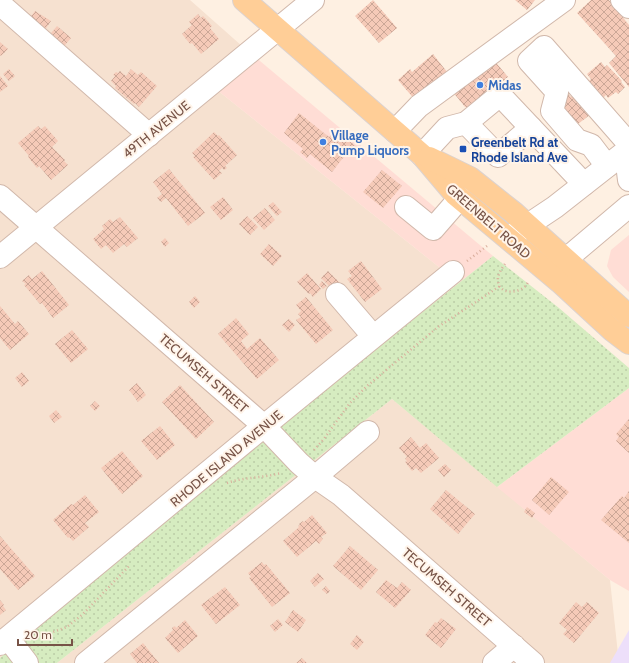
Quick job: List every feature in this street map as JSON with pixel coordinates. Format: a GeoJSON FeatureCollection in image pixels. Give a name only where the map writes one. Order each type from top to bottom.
{"type":"FeatureCollection","features":[{"type":"Feature","properties":{"kind":"main road","name":"GREENBELT ROAD"},"geometry":{"type":"LineString","coordinates":[[244,0],[422,155],[455,194],[555,278],[629,343]]}},
{"type":"Feature","properties":{"kind":"main road"},"geometry":{"type":"LineString","coordinates":[[422,155],[470,178],[566,259],[629,316]]}},
{"type":"Feature","properties":{"kind":"street","name":"49TH AVENUE"},"geometry":{"type":"LineString","coordinates":[[0,258],[313,0]]}},
{"type":"Feature","properties":{"kind":"street"},"geometry":{"type":"LineString","coordinates":[[395,131],[419,106],[564,0]]}},
{"type":"Feature","properties":{"kind":"street"},"geometry":{"type":"LineString","coordinates":[[622,0],[629,7]]}},
{"type":"Feature","properties":{"kind":"street"},"geometry":{"type":"LineString","coordinates":[[0,4],[149,135]]}},
{"type":"Feature","properties":{"kind":"street"},"geometry":{"type":"LineString","coordinates":[[607,166],[591,145],[577,140],[552,111],[557,92],[529,61],[544,47],[629,144]]}},
{"type":"Feature","properties":{"kind":"street"},"geometry":{"type":"LineString","coordinates":[[422,155],[447,128],[466,123],[500,95],[584,184]]}},
{"type":"Feature","properties":{"kind":"street"},"geometry":{"type":"LineString","coordinates":[[466,123],[498,156],[531,128]]}},
{"type":"Feature","properties":{"kind":"street"},"geometry":{"type":"LineString","coordinates":[[507,238],[555,207],[629,149]]}},
{"type":"Feature","properties":{"kind":"street"},"geometry":{"type":"LineString","coordinates":[[629,168],[629,180]]}},
{"type":"Feature","properties":{"kind":"street","name":"TECUMSEH STREET"},"geometry":{"type":"LineString","coordinates":[[0,196],[264,426],[307,470],[341,495],[533,663]]}},
{"type":"Feature","properties":{"kind":"street"},"geometry":{"type":"LineString","coordinates":[[406,207],[433,229],[460,198]]}},
{"type":"Feature","properties":{"kind":"street"},"geometry":{"type":"LineString","coordinates":[[555,278],[566,259],[629,206]]}},
{"type":"Feature","properties":{"kind":"street","name":"RHODE ISLAND AVENUE"},"geometry":{"type":"LineString","coordinates":[[13,649],[264,426],[453,272]]}},
{"type":"Feature","properties":{"kind":"street"},"geometry":{"type":"LineString","coordinates":[[337,294],[373,336]]}},
{"type":"Feature","properties":{"kind":"street"},"geometry":{"type":"LineString","coordinates":[[86,663],[307,470],[368,432]]}},
{"type":"Feature","properties":{"kind":"street"},"geometry":{"type":"LineString","coordinates":[[494,663],[514,646]]}},
{"type":"Feature","properties":{"kind":"path"},"geometry":{"type":"LineString","coordinates":[[505,264],[500,271],[498,281],[504,290],[510,292],[524,288],[528,282]]}},
{"type":"Feature","properties":{"kind":"path"},"geometry":{"type":"LineString","coordinates":[[222,487],[228,483],[245,479],[307,470],[308,456],[323,440],[350,402],[366,386],[438,327],[500,286]]}},
{"type":"Feature","properties":{"kind":"path"},"geometry":{"type":"LineString","coordinates":[[13,649],[33,639],[66,627],[83,614],[134,560]]}},
{"type":"Feature","properties":{"kind":"shaded area"},"geometry":{"type":"Polygon","coordinates":[[[0,0],[190,0],[242,46],[202,78],[459,283],[323,391],[0,658],[0,0]]]}},
{"type":"Feature","properties":{"kind":"shaded area"},"geometry":{"type":"Polygon","coordinates":[[[242,46],[493,256],[459,283],[202,78],[242,46]]]}},
{"type":"Feature","properties":{"kind":"shaded area"},"geometry":{"type":"Polygon","coordinates":[[[629,235],[629,292],[613,277],[607,266],[611,250],[629,235]]]}},
{"type":"Feature","properties":{"kind":"shaded area"},"geometry":{"type":"Polygon","coordinates":[[[629,388],[629,591],[610,580],[497,487],[629,388]]]}},
{"type":"Feature","properties":{"kind":"shaded area"},"geometry":{"type":"Polygon","coordinates":[[[392,399],[610,580],[618,654],[617,663],[57,663],[392,399]]]}},
{"type":"Feature","properties":{"kind":"shaded area"},"geometry":{"type":"Polygon","coordinates":[[[629,630],[629,663],[610,663],[629,630]]]}},
{"type":"Feature","properties":{"kind":"green space"},"geometry":{"type":"Polygon","coordinates":[[[493,256],[559,308],[629,368],[629,388],[497,487],[392,399],[57,663],[0,663],[0,658],[65,602],[323,391],[493,256]]]}},
{"type":"Feature","properties":{"kind":"building"},"geometry":{"type":"Polygon","coordinates":[[[373,0],[397,28],[379,43],[355,16],[373,0]]]}},
{"type":"Feature","properties":{"kind":"building"},"geometry":{"type":"Polygon","coordinates":[[[515,0],[535,0],[527,10],[515,0]]]}},
{"type":"Feature","properties":{"kind":"building"},"geometry":{"type":"Polygon","coordinates":[[[591,0],[609,0],[629,25],[629,87],[609,63],[616,56],[577,13],[591,0]]]}},
{"type":"Feature","properties":{"kind":"building"},"geometry":{"type":"Polygon","coordinates":[[[35,11],[51,21],[42,34],[26,23],[35,11]]]}},
{"type":"Feature","properties":{"kind":"building"},"geometry":{"type":"Polygon","coordinates":[[[198,14],[201,18],[203,16],[212,26],[210,28],[219,39],[201,54],[182,34],[192,25],[189,22],[198,14]]]}},
{"type":"Feature","properties":{"kind":"building"},"geometry":{"type":"Polygon","coordinates":[[[57,26],[71,38],[60,51],[46,39],[57,26]]]}},
{"type":"Feature","properties":{"kind":"building"},"geometry":{"type":"Polygon","coordinates":[[[0,42],[8,49],[1,56],[0,55],[0,42]]]}},
{"type":"Feature","properties":{"kind":"building"},"geometry":{"type":"Polygon","coordinates":[[[433,54],[447,72],[415,100],[398,80],[410,69],[412,72],[433,54]]]}},
{"type":"Feature","properties":{"kind":"building","name":"Midas"},"geometry":{"type":"Polygon","coordinates":[[[493,59],[508,77],[471,107],[465,107],[453,92],[493,59]]]}},
{"type":"Feature","properties":{"kind":"building"},"geometry":{"type":"Polygon","coordinates":[[[601,62],[605,67],[607,65],[622,81],[621,82],[625,87],[618,94],[616,92],[608,98],[606,95],[602,99],[587,83],[591,79],[587,74],[601,62]]]}},
{"type":"Feature","properties":{"kind":"building"},"geometry":{"type":"Polygon","coordinates":[[[9,69],[15,76],[9,81],[3,74],[9,69]]]}},
{"type":"Feature","properties":{"kind":"building"},"geometry":{"type":"Polygon","coordinates":[[[131,69],[138,75],[141,72],[157,86],[139,107],[115,88],[116,86],[111,81],[116,72],[118,73],[120,71],[126,76],[131,69]]]}},
{"type":"Feature","properties":{"kind":"building"},"geometry":{"type":"Polygon","coordinates":[[[0,76],[8,86],[0,92],[0,76]]]}},
{"type":"Feature","properties":{"kind":"building"},"geometry":{"type":"Polygon","coordinates":[[[568,93],[571,97],[575,94],[591,114],[572,128],[560,100],[568,93]]]}},
{"type":"Feature","properties":{"kind":"building","name":"Village Pump Liquors"},"geometry":{"type":"Polygon","coordinates":[[[299,113],[329,137],[335,130],[357,147],[353,151],[350,149],[332,172],[310,154],[307,158],[300,152],[303,149],[284,133],[299,113]]]}},
{"type":"Feature","properties":{"kind":"building"},"geometry":{"type":"Polygon","coordinates":[[[38,126],[41,129],[45,126],[58,141],[52,147],[68,165],[51,180],[39,166],[37,168],[18,143],[38,126]]]}},
{"type":"Feature","properties":{"kind":"building"},"geometry":{"type":"Polygon","coordinates":[[[214,132],[218,136],[219,135],[237,155],[225,166],[227,168],[224,170],[222,168],[219,171],[222,173],[214,180],[193,157],[195,156],[192,153],[214,132]]]}},
{"type":"Feature","properties":{"kind":"building"},"geometry":{"type":"Polygon","coordinates":[[[169,169],[205,213],[188,226],[166,198],[161,202],[157,198],[162,194],[153,182],[169,169]]]}},
{"type":"Feature","properties":{"kind":"building"},"geometry":{"type":"Polygon","coordinates":[[[382,170],[402,186],[383,208],[363,192],[382,170]]]}},
{"type":"Feature","properties":{"kind":"building"},"geometry":{"type":"Polygon","coordinates":[[[223,197],[233,210],[221,220],[210,207],[223,197]]]}},
{"type":"Feature","properties":{"kind":"building"},"geometry":{"type":"Polygon","coordinates":[[[273,202],[282,212],[277,216],[268,206],[273,202]]]}},
{"type":"Feature","properties":{"kind":"building"},"geometry":{"type":"Polygon","coordinates":[[[265,208],[275,220],[264,230],[253,218],[265,208]]]}},
{"type":"Feature","properties":{"kind":"building"},"geometry":{"type":"Polygon","coordinates":[[[247,216],[258,227],[250,235],[239,224],[247,216]]]}},
{"type":"Feature","properties":{"kind":"building"},"geometry":{"type":"Polygon","coordinates":[[[120,217],[138,238],[127,247],[124,244],[113,253],[106,245],[101,249],[93,239],[104,229],[102,226],[110,219],[113,222],[120,217]]]}},
{"type":"Feature","properties":{"kind":"building"},"geometry":{"type":"Polygon","coordinates":[[[165,238],[169,243],[165,247],[161,242],[165,238]]]}},
{"type":"Feature","properties":{"kind":"building"},"geometry":{"type":"Polygon","coordinates":[[[269,244],[282,256],[273,266],[260,254],[269,244]]]}},
{"type":"Feature","properties":{"kind":"building"},"geometry":{"type":"Polygon","coordinates":[[[361,261],[382,289],[365,302],[347,279],[352,276],[348,271],[361,261]]]}},
{"type":"Feature","properties":{"kind":"building"},"geometry":{"type":"Polygon","coordinates":[[[42,271],[69,305],[53,318],[42,303],[40,304],[24,285],[26,284],[22,281],[29,275],[32,279],[42,271]]]}},
{"type":"Feature","properties":{"kind":"building"},"geometry":{"type":"Polygon","coordinates":[[[328,271],[340,283],[333,290],[321,278],[328,271]]]}},
{"type":"Feature","properties":{"kind":"building"},"geometry":{"type":"Polygon","coordinates":[[[307,273],[321,289],[313,297],[297,282],[307,273]]]}},
{"type":"Feature","properties":{"kind":"building"},"geometry":{"type":"Polygon","coordinates":[[[322,281],[327,286],[323,289],[319,285],[322,281]]]}},
{"type":"Feature","properties":{"kind":"building"},"geometry":{"type":"Polygon","coordinates":[[[195,296],[200,302],[194,308],[189,302],[195,296]]]}},
{"type":"Feature","properties":{"kind":"building"},"geometry":{"type":"Polygon","coordinates":[[[306,297],[333,330],[316,344],[296,320],[301,317],[298,314],[301,311],[296,305],[306,297]]]}},
{"type":"Feature","properties":{"kind":"building"},"geometry":{"type":"Polygon","coordinates":[[[0,306],[15,324],[18,321],[29,334],[10,350],[0,338],[0,306]]]}},
{"type":"Feature","properties":{"kind":"building"},"geometry":{"type":"Polygon","coordinates":[[[236,318],[249,334],[241,341],[247,349],[260,338],[279,360],[257,379],[218,334],[236,318]]]}},
{"type":"Feature","properties":{"kind":"building"},"geometry":{"type":"Polygon","coordinates":[[[289,319],[295,325],[289,332],[282,325],[289,319]]]}},
{"type":"Feature","properties":{"kind":"building"},"geometry":{"type":"Polygon","coordinates":[[[72,330],[88,349],[71,363],[55,344],[72,330]]]}},
{"type":"Feature","properties":{"kind":"building"},"geometry":{"type":"Polygon","coordinates":[[[22,372],[29,381],[22,387],[15,378],[22,372]]]}},
{"type":"Feature","properties":{"kind":"building"},"geometry":{"type":"Polygon","coordinates":[[[137,383],[146,395],[138,402],[129,390],[137,383]]]}},
{"type":"Feature","properties":{"kind":"building"},"geometry":{"type":"Polygon","coordinates":[[[180,385],[214,422],[196,439],[162,402],[180,385]]]}},
{"type":"Feature","properties":{"kind":"building"},"geometry":{"type":"Polygon","coordinates":[[[95,401],[100,406],[95,411],[90,406],[95,401]]]}},
{"type":"Feature","properties":{"kind":"building"},"geometry":{"type":"Polygon","coordinates":[[[56,410],[62,417],[54,423],[49,416],[56,410]]]}},
{"type":"Feature","properties":{"kind":"building"},"geometry":{"type":"Polygon","coordinates":[[[629,419],[629,453],[616,441],[619,437],[616,434],[629,419]]]}},
{"type":"Feature","properties":{"kind":"building"},"geometry":{"type":"Polygon","coordinates":[[[160,426],[175,445],[157,460],[141,441],[160,426]]]}},
{"type":"Feature","properties":{"kind":"building"},"geometry":{"type":"Polygon","coordinates":[[[411,437],[420,448],[426,443],[439,458],[421,473],[416,468],[412,471],[405,462],[407,461],[405,459],[407,457],[399,448],[411,437]]]}},
{"type":"Feature","properties":{"kind":"building"},"geometry":{"type":"Polygon","coordinates":[[[122,451],[143,476],[122,494],[101,468],[122,451]]]}},
{"type":"Feature","properties":{"kind":"building"},"geometry":{"type":"Polygon","coordinates":[[[445,464],[451,470],[444,477],[438,470],[445,464]]]}},
{"type":"Feature","properties":{"kind":"building"},"geometry":{"type":"Polygon","coordinates":[[[551,477],[569,492],[549,515],[532,500],[551,477]]]}},
{"type":"Feature","properties":{"kind":"building"},"geometry":{"type":"Polygon","coordinates":[[[446,490],[475,514],[458,534],[430,509],[446,490]]]}},
{"type":"Feature","properties":{"kind":"building"},"geometry":{"type":"Polygon","coordinates":[[[629,491],[629,543],[601,520],[622,496],[624,498],[629,491]]]}},
{"type":"Feature","properties":{"kind":"building"},"geometry":{"type":"Polygon","coordinates":[[[85,495],[99,512],[85,523],[89,527],[73,541],[69,537],[68,538],[53,520],[71,504],[73,505],[85,495]]]}},
{"type":"Feature","properties":{"kind":"building"},"geometry":{"type":"Polygon","coordinates":[[[527,507],[535,513],[532,518],[524,512],[527,507]]]}},
{"type":"Feature","properties":{"kind":"building"},"geometry":{"type":"Polygon","coordinates":[[[312,515],[327,533],[321,537],[323,539],[319,544],[316,541],[297,557],[283,541],[299,527],[299,524],[303,521],[304,522],[312,515]]]}},
{"type":"Feature","properties":{"kind":"building"},"geometry":{"type":"Polygon","coordinates":[[[0,536],[35,576],[18,590],[0,569],[0,536]]]}},
{"type":"Feature","properties":{"kind":"building"},"geometry":{"type":"Polygon","coordinates":[[[350,546],[378,570],[361,590],[333,566],[350,546]]]}},
{"type":"Feature","properties":{"kind":"building"},"geometry":{"type":"Polygon","coordinates":[[[262,562],[264,565],[266,564],[290,593],[272,607],[249,578],[251,577],[248,573],[262,562]]]}},
{"type":"Feature","properties":{"kind":"building"},"geometry":{"type":"Polygon","coordinates":[[[318,573],[324,579],[315,587],[310,581],[318,573]]]}},
{"type":"Feature","properties":{"kind":"building"},"geometry":{"type":"Polygon","coordinates":[[[386,580],[397,588],[402,582],[411,590],[395,608],[376,592],[386,580]]]}},
{"type":"Feature","properties":{"kind":"building"},"geometry":{"type":"Polygon","coordinates":[[[326,586],[330,591],[327,594],[322,590],[326,586]]]}},
{"type":"Feature","properties":{"kind":"building"},"geometry":{"type":"Polygon","coordinates":[[[225,587],[240,605],[216,624],[201,605],[225,587]]]}},
{"type":"Feature","properties":{"kind":"building"},"geometry":{"type":"Polygon","coordinates":[[[0,600],[6,610],[0,615],[0,600]]]}},
{"type":"Feature","properties":{"kind":"building"},"geometry":{"type":"Polygon","coordinates":[[[576,602],[582,607],[587,602],[599,613],[574,643],[563,634],[567,630],[559,623],[576,602]]]}},
{"type":"Feature","properties":{"kind":"building"},"geometry":{"type":"Polygon","coordinates":[[[293,610],[306,620],[298,632],[285,622],[293,610]]]}},
{"type":"Feature","properties":{"kind":"building"},"geometry":{"type":"Polygon","coordinates":[[[441,618],[456,629],[441,648],[425,635],[435,622],[437,623],[441,618]]]}},
{"type":"Feature","properties":{"kind":"building"},"geometry":{"type":"Polygon","coordinates":[[[278,619],[283,625],[275,632],[270,626],[278,619]]]}},
{"type":"Feature","properties":{"kind":"building"},"geometry":{"type":"Polygon","coordinates":[[[185,620],[198,636],[178,653],[165,638],[173,630],[172,628],[175,626],[176,628],[185,620]]]}},
{"type":"Feature","properties":{"kind":"building"},"geometry":{"type":"Polygon","coordinates":[[[357,635],[364,642],[357,650],[350,644],[357,635]]]}},
{"type":"Feature","properties":{"kind":"building"},"geometry":{"type":"Polygon","coordinates":[[[143,643],[159,663],[137,663],[130,654],[143,643]]]}},
{"type":"Feature","properties":{"kind":"building"},"geometry":{"type":"Polygon","coordinates":[[[302,658],[307,663],[296,663],[302,658]]]}},
{"type":"Feature","properties":{"kind":"place","name":"Midas"},"geometry":{"type":"Point","coordinates":[480,85]}},
{"type":"Feature","properties":{"kind":"place","name":"Village Pump Liquors"},"geometry":{"type":"Point","coordinates":[323,142]}},
{"type":"Feature","properties":{"kind":"place","name":"Greenbelt Rd at Rhode Island Ave"},"geometry":{"type":"Point","coordinates":[463,149]}}]}
